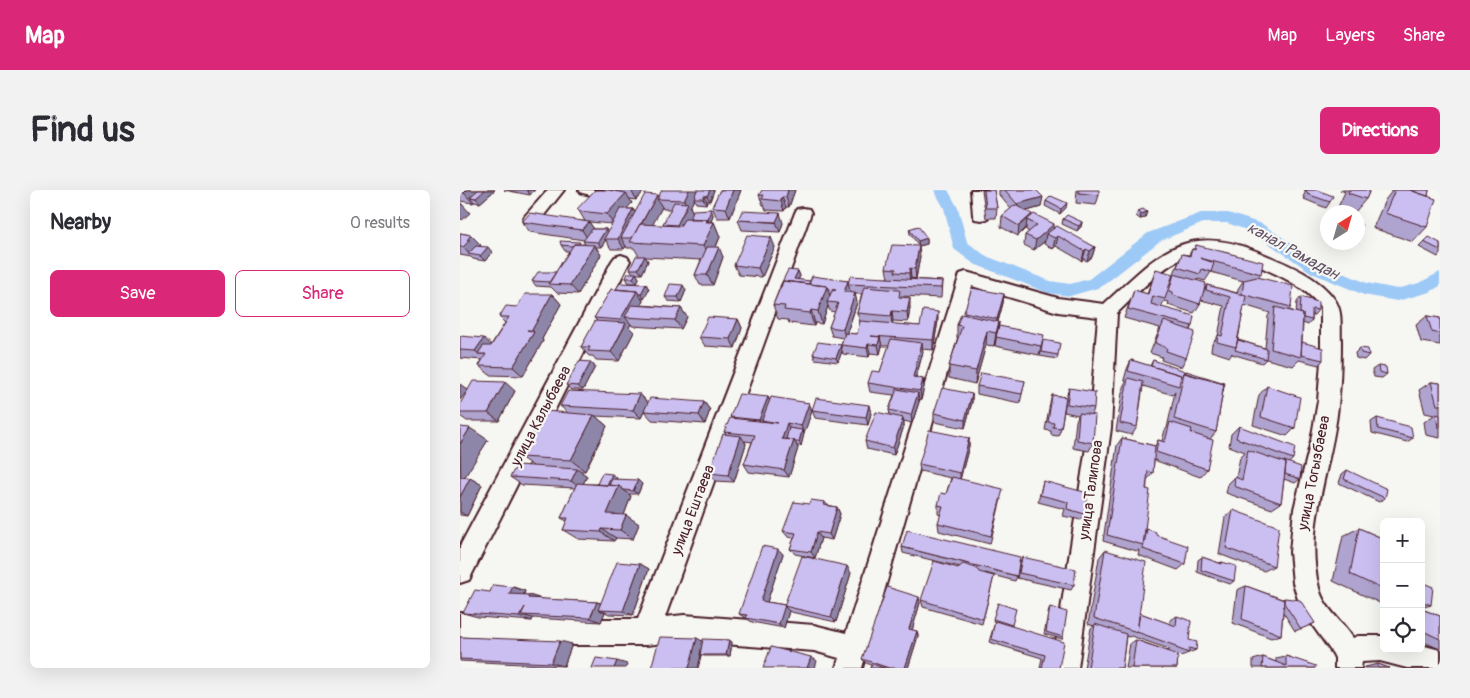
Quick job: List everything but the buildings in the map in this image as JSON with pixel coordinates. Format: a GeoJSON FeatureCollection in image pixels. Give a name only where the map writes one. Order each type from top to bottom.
{"type":"FeatureCollection","features":[{"type":"Feature","properties":{"kind":"street"},"geometry":{"type":"LineString","coordinates":[[530,220],[556,190]]}},
{"type":"Feature","properties":{"kind":"street"},"geometry":{"type":"LineString","coordinates":[[979,190],[981,215]]}},
{"type":"Feature","properties":{"kind":"street","name":"улица Ештаева"},"geometry":{"type":"LineString","coordinates":[[646,632],[755,346],[802,213]]}},
{"type":"Feature","properties":{"kind":"street","name":"улица Тогызбаева"},"geometry":{"type":"LineString","coordinates":[[1108,311],[1150,272],[1172,256],[1192,246],[1227,247],[1261,260],[1302,282],[1321,295],[1330,307],[1331,373],[1322,440],[1313,468],[1302,522],[1304,578],[1310,600],[1348,662],[1358,649],[1380,648],[1440,663]]}},
{"type":"Feature","properties":{"kind":"street","name":"улица Калыбаева"},"geometry":{"type":"LineString","coordinates":[[460,571],[621,262]]}},
{"type":"Feature","properties":{"kind":"street"},"geometry":{"type":"LineString","coordinates":[[460,626],[572,632],[646,632],[684,628],[814,638],[852,658],[966,278],[1058,304],[1108,311]]}},
{"type":"Feature","properties":{"kind":"street","name":"улица Талипова"},"geometry":{"type":"LineString","coordinates":[[1065,668],[1100,428],[1108,311]]}},
{"type":"Feature","properties":{"kind":"waterway","name":"канал Рамадан"},"geometry":{"type":"LineString","coordinates":[[941,190],[951,208],[960,245],[980,260],[1048,287],[1070,290],[1095,283],[1154,237],[1201,218],[1228,218],[1257,228],[1318,269],[1364,289],[1397,295],[1424,288],[1440,278]]}}]}
